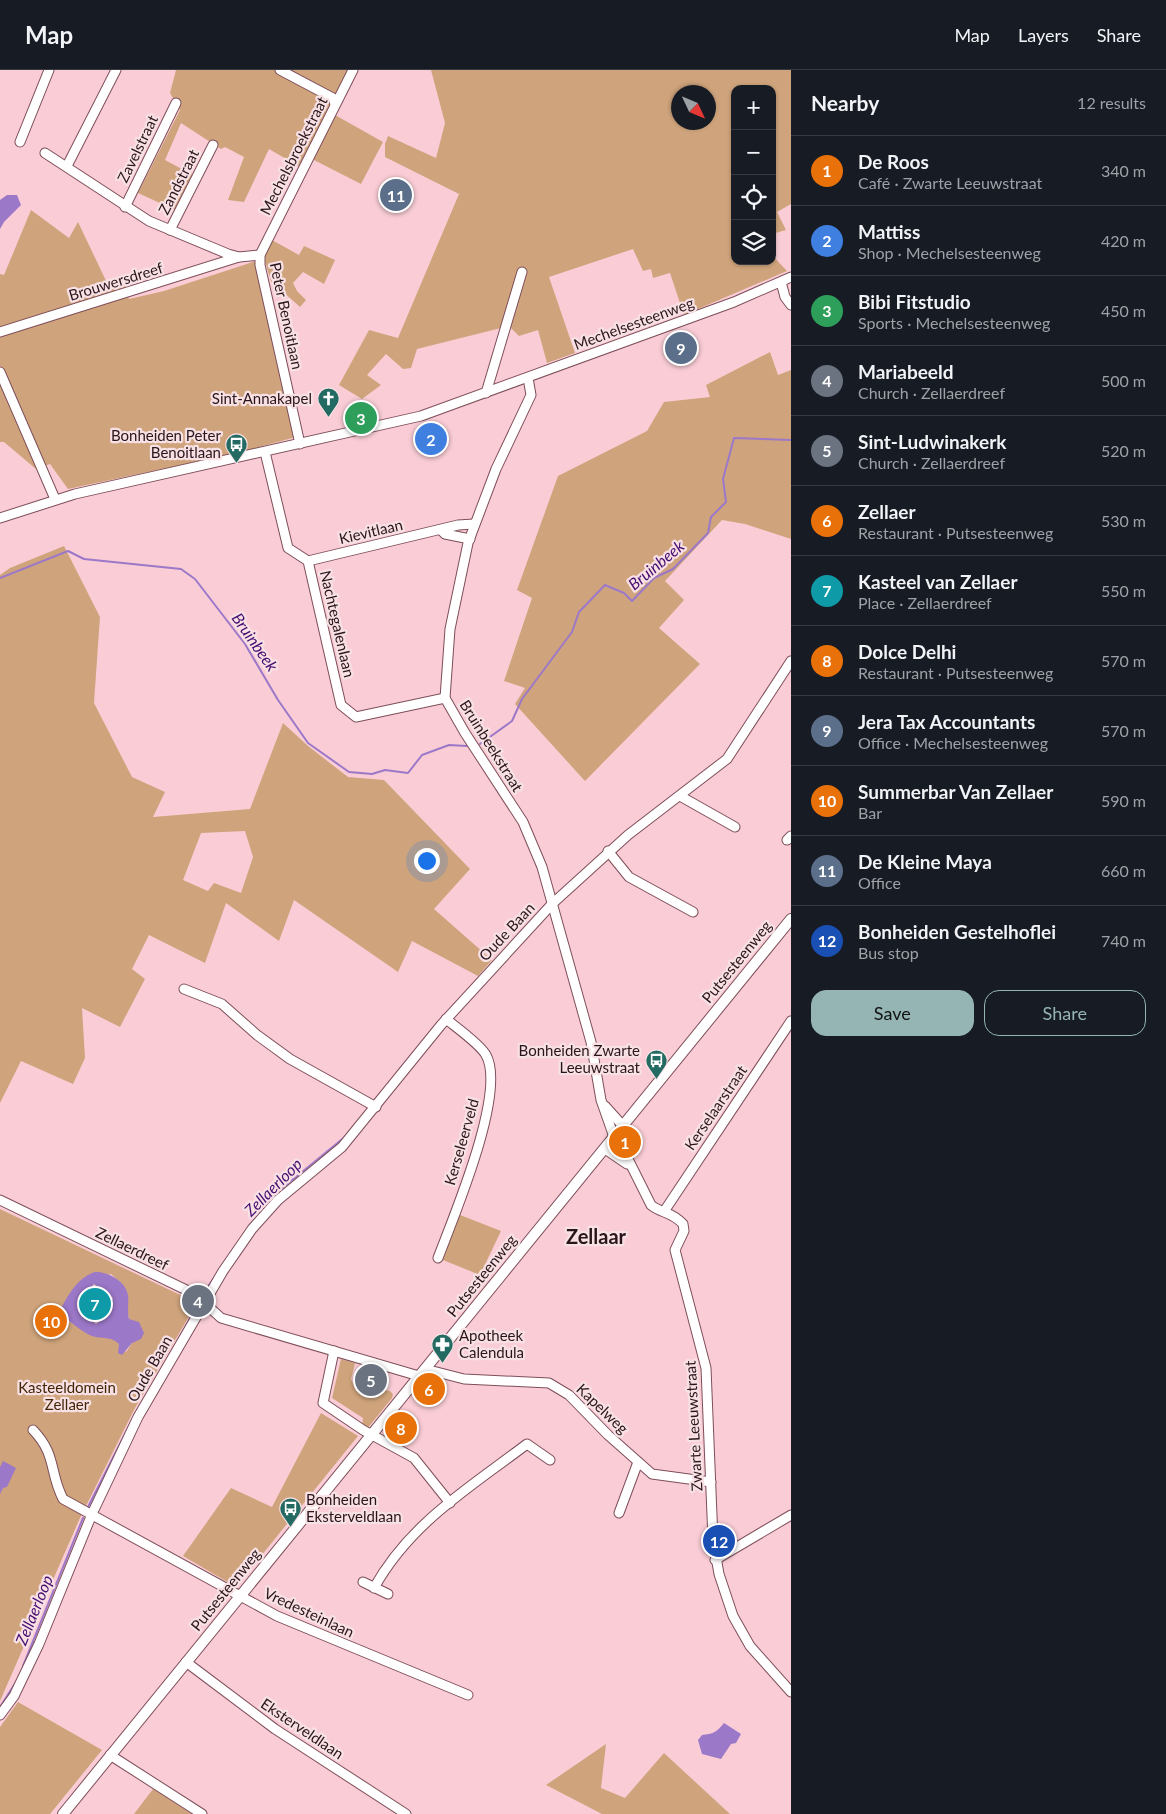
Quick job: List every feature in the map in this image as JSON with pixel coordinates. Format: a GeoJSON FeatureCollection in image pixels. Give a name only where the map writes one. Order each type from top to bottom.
{"type":"FeatureCollection","features":[{"type":"Feature","properties":{"kind":"main road","name":"Putsesteenweg"},"geometry":{"type":"LineString","coordinates":[[62,1814],[240,1596],[368,1432],[422,1372],[791,920]]}},
{"type":"Feature","properties":{"kind":"street"},"geometry":{"type":"LineString","coordinates":[[20,142],[49,70]]}},
{"type":"Feature","properties":{"kind":"street"},"geometry":{"type":"LineString","coordinates":[[67,166],[116,70]]}},
{"type":"Feature","properties":{"kind":"street"},"geometry":{"type":"LineString","coordinates":[[280,70],[332,98],[335,104]]}},
{"type":"Feature","properties":{"kind":"street","name":"Mechelsbroekstraat"},"geometry":{"type":"LineString","coordinates":[[260,255],[353,70]]}},
{"type":"Feature","properties":{"kind":"street","name":"Zavelstraat"},"geometry":{"type":"LineString","coordinates":[[125,206],[176,103]]}},
{"type":"Feature","properties":{"kind":"street","name":"Zandstraat"},"geometry":{"type":"LineString","coordinates":[[170,230],[213,145]]}},
{"type":"Feature","properties":{"kind":"street","name":"Peter Benoitlaan"},"geometry":{"type":"LineString","coordinates":[[45,153],[149,221],[239,257],[260,255],[260,265],[300,444]]}},
{"type":"Feature","properties":{"kind":"street","name":"Brouwersdreef"},"geometry":{"type":"LineString","coordinates":[[0,332],[239,257]]}},
{"type":"Feature","properties":{"kind":"street"},"geometry":{"type":"LineString","coordinates":[[486,393],[522,272]]}},
{"type":"Feature","properties":{"kind":"street","name":"Mechelsesteenweg"},"geometry":{"type":"LineString","coordinates":[[0,518],[55,500],[421,416],[528,378],[791,278]]}},
{"type":"Feature","properties":{"kind":"street"},"geometry":{"type":"LineString","coordinates":[[781,282],[785,297],[791,305]]}},
{"type":"Feature","properties":{"kind":"street"},"geometry":{"type":"LineString","coordinates":[[0,372],[55,500]]}},
{"type":"Feature","properties":{"kind":"street","name":"Bruinbeekstraat"},"geometry":{"type":"LineString","coordinates":[[528,378],[531,395],[496,470],[474,524],[456,590],[450,629],[446,698],[465,733],[523,822],[542,867],[591,1042],[601,1100],[615,1136]]}},
{"type":"Feature","properties":{"kind":"street","name":"Nachtegalenlaan"},"geometry":{"type":"LineString","coordinates":[[264,452],[288,548],[308,561],[341,705],[356,717],[446,698]]}},
{"type":"Feature","properties":{"kind":"street","name":"Kievitlaan"},"geometry":{"type":"LineString","coordinates":[[308,561],[474,524]]}},
{"type":"Feature","properties":{"kind":"street"},"geometry":{"type":"LineString","coordinates":[[441,530],[445,534],[470,539]]}},
{"type":"Feature","properties":{"kind":"street","name":"Oude Baan"},"geometry":{"type":"LineString","coordinates":[[0,1715],[14,1696],[39,1644],[92,1514],[138,1417],[223,1271],[264,1214],[342,1147],[446,1019],[552,904],[608,851],[727,759],[791,661]]}},
{"type":"Feature","properties":{"kind":"street"},"geometry":{"type":"LineString","coordinates":[[680,796],[735,827]]}},
{"type":"Feature","properties":{"kind":"street"},"geometry":{"type":"LineString","coordinates":[[608,851],[628,877],[693,912]]}},
{"type":"Feature","properties":{"kind":"street"},"geometry":{"type":"LineString","coordinates":[[184,989],[222,1004],[290,1059],[376,1107]]}},
{"type":"Feature","properties":{"kind":"street","name":"Kerseleerveld"},"geometry":{"type":"LineString","coordinates":[[438,1258],[472,1166],[490,1098],[490,1066],[486,1054],[446,1019]]}},
{"type":"Feature","properties":{"kind":"street","name":"Kerselaarstraat"},"geometry":{"type":"LineString","coordinates":[[665,1210],[791,1021]]}},
{"type":"Feature","properties":{"kind":"street","name":"Bruinbeekstraat"},"geometry":{"type":"LineString","coordinates":[[601,1100],[609,1112],[623,1126]]}},
{"type":"Feature","properties":{"kind":"street","name":"Zwarte Leeuwstraat"},"geometry":{"type":"LineString","coordinates":[[615,1136],[650,1205],[657,1209],[665,1210],[683,1224],[684,1231],[675,1250],[706,1368],[716,1560],[726,1597],[742,1632],[762,1662],[791,1692]]}},
{"type":"Feature","properties":{"kind":"street","name":"Zwarte Leeuwstraat"},"geometry":{"type":"LineString","coordinates":[[604,1149],[630,1167]]}},
{"type":"Feature","properties":{"kind":"street","name":"Zellaerdreef"},"geometry":{"type":"LineString","coordinates":[[0,1200],[206,1300],[208,1306],[221,1318],[334,1351],[422,1372]]}},
{"type":"Feature","properties":{"kind":"street"},"geometry":{"type":"LineString","coordinates":[[334,1351],[323,1402],[368,1432],[414,1458],[450,1503]]}},
{"type":"Feature","properties":{"kind":"street","name":"Kapelweg"},"geometry":{"type":"LineString","coordinates":[[422,1372],[464,1379],[549,1383],[569,1395],[638,1462],[658,1476],[711,1482]]}},
{"type":"Feature","properties":{"kind":"street","name":"Vredesteinlaan"},"geometry":{"type":"LineString","coordinates":[[33,1430],[42,1439],[52,1459],[55,1482],[63,1499],[276,1616],[468,1695]]}},
{"type":"Feature","properties":{"kind":"street"},"geometry":{"type":"LineString","coordinates":[[374,1588],[400,1548],[426,1521],[527,1444],[550,1460]]}},
{"type":"Feature","properties":{"kind":"street"},"geometry":{"type":"LineString","coordinates":[[619,1513],[638,1462]]}},
{"type":"Feature","properties":{"kind":"street"},"geometry":{"type":"LineString","coordinates":[[716,1560],[791,1515]]}},
{"type":"Feature","properties":{"kind":"street"},"geometry":{"type":"LineString","coordinates":[[363,1582],[388,1594]]}},
{"type":"Feature","properties":{"kind":"street","name":"Eksterveldlaan"},"geometry":{"type":"LineString","coordinates":[[186,1662],[269,1725],[406,1814]]}},
{"type":"Feature","properties":{"kind":"street"},"geometry":{"type":"LineString","coordinates":[[110,1755],[202,1814]]}},
{"type":"Feature","properties":{"kind":"green space"},"geometry":{"type":"Polygon","coordinates":[[[176,70],[350,70],[328,111],[383,142],[361,184],[312,159],[300,167],[269,149],[244,202],[228,200],[244,157],[225,147],[221,149],[181,123],[165,160],[193,175],[175,210],[138,193],[180,110],[170,93],[176,70]]]}},
{"type":"Feature","properties":{"kind":"green space"},"geometry":{"type":"Polygon","coordinates":[[[431,70],[791,70],[791,204],[777,212],[786,230],[776,233],[776,85],[731,85],[731,265],[776,265],[776,259],[787,271],[684,315],[670,273],[653,278],[651,269],[643,271],[633,249],[549,277],[575,353],[547,363],[538,330],[519,336],[509,326],[417,349],[411,368],[403,369],[386,354],[367,375],[381,385],[362,399],[339,385],[369,330],[398,338],[459,194],[385,157],[385,144],[388,136],[436,158],[445,123],[431,70]]]}},
{"type":"Feature","properties":{"kind":"green space"},"geometry":{"type":"Polygon","coordinates":[[[31,210],[69,238],[78,222],[108,285],[123,282],[129,299],[164,291],[256,261],[296,437],[232,454],[68,489],[50,464],[36,469],[4,442],[0,442],[0,274],[4,275],[31,210]]]}},
{"type":"Feature","properties":{"kind":"green space"},"geometry":{"type":"Polygon","coordinates":[[[272,240],[299,255],[304,246],[335,260],[324,284],[303,272],[293,283],[297,291],[306,300],[300,307],[271,281],[264,258],[272,240]]]}},
{"type":"Feature","properties":{"kind":"green space"},"geometry":{"type":"Polygon","coordinates":[[[770,352],[778,375],[791,370],[791,539],[745,524],[722,520],[665,581],[684,600],[659,628],[700,664],[585,781],[515,704],[525,688],[504,681],[532,598],[517,590],[558,476],[647,431],[664,402],[710,397],[706,385],[770,352]]]}},
{"type":"Feature","properties":{"kind":"green space"},"geometry":{"type":"Polygon","coordinates":[[[64,546],[100,617],[94,703],[132,777],[165,792],[153,817],[250,809],[283,723],[308,746],[348,777],[384,780],[470,869],[434,909],[492,960],[478,976],[412,941],[398,972],[294,900],[279,941],[226,903],[205,963],[149,935],[132,969],[145,979],[120,1027],[82,1008],[85,1058],[73,1084],[21,1061],[0,1103],[0,575],[10,568],[64,546]],[[245,831],[201,833],[183,880],[208,891],[214,883],[241,893],[253,857],[245,831]]]}},
{"type":"Feature","properties":{"kind":"green space","name":"Kasteeldomein Zellaer"},"geometry":{"type":"Polygon","coordinates":[[[0,1209],[197,1303],[135,1408],[80,1518],[0,1701],[0,1209]],[[111,1274],[91,1279],[77,1286],[68,1298],[65,1319],[92,1335],[115,1339],[126,1352],[132,1343],[133,1322],[129,1319],[122,1284],[111,1274]]]}},
{"type":"Feature","properties":{"kind":"green space"},"geometry":{"type":"Polygon","coordinates":[[[455,1213],[501,1231],[480,1275],[438,1258],[455,1213]]]}},
{"type":"Feature","properties":{"kind":"green space"},"geometry":{"type":"Polygon","coordinates":[[[341,1359],[355,1363],[351,1379],[356,1391],[369,1393],[376,1388],[390,1391],[393,1394],[392,1398],[367,1429],[362,1426],[363,1418],[332,1398],[341,1359]]]}},
{"type":"Feature","properties":{"kind":"green space"},"geometry":{"type":"Polygon","coordinates":[[[321,1413],[358,1436],[236,1587],[183,1556],[231,1488],[272,1507],[321,1413]]]}},
{"type":"Feature","properties":{"kind":"green space"},"geometry":{"type":"Polygon","coordinates":[[[18,1702],[102,1750],[50,1814],[0,1814],[0,1727],[18,1702]]]}},
{"type":"Feature","properties":{"kind":"green space"},"geometry":{"type":"Polygon","coordinates":[[[606,1744],[601,1788],[625,1798],[664,1753],[730,1814],[602,1814],[546,1785],[606,1744]]]}},
{"type":"Feature","properties":{"kind":"green space"},"geometry":{"type":"Polygon","coordinates":[[[153,1789],[192,1814],[134,1814],[153,1789]]]}},
{"type":"Feature","properties":{"kind":"shaded area"},"geometry":{"type":"Polygon","coordinates":[[[7,195],[17,195],[21,205],[4,222],[0,229],[0,200],[7,195]]]}},
{"type":"Feature","properties":{"kind":"shaded area"},"geometry":{"type":"Polygon","coordinates":[[[95,1272],[105,1273],[120,1281],[128,1295],[129,1319],[139,1322],[144,1333],[141,1339],[132,1343],[122,1355],[118,1353],[119,1344],[116,1341],[92,1336],[70,1322],[60,1311],[74,1288],[89,1274],[95,1272]],[[94,1284],[92,1286],[91,1299],[80,1314],[82,1317],[87,1316],[96,1324],[100,1321],[99,1317],[106,1303],[109,1305],[113,1298],[94,1284]]]}},
{"type":"Feature","properties":{"kind":"shaded area"},"geometry":{"type":"Polygon","coordinates":[[[3,1461],[16,1468],[7,1487],[3,1488],[0,1494],[0,1467],[3,1461]]]}},
{"type":"Feature","properties":{"kind":"shaded area"},"geometry":{"type":"Polygon","coordinates":[[[724,1723],[741,1734],[736,1743],[731,1744],[721,1759],[702,1754],[698,1740],[702,1735],[717,1730],[724,1723]]]}},
{"type":"Feature","properties":{"kind":"waterway","name":"Bruinbeek"},"geometry":{"type":"LineString","coordinates":[[480,744],[512,721],[522,699],[572,632],[579,612],[605,585],[624,593],[632,601],[654,578],[673,569],[708,533],[711,517],[726,502],[723,479],[734,438],[791,440]]}},
{"type":"Feature","properties":{"kind":"waterway","name":"Bruinbeek"},"geometry":{"type":"LineString","coordinates":[[0,578],[68,551],[84,559],[181,569],[195,579],[245,644],[278,700],[308,743],[349,772],[372,774],[385,770],[408,773],[422,755],[449,745],[467,746]]}},
{"type":"Feature","properties":{"kind":"waterway","name":"Zellaerloop"},"geometry":{"type":"LineString","coordinates":[[249,1226],[285,1186],[346,1136]]}},
{"type":"Feature","properties":{"kind":"waterway","name":"Zellaerloop"},"geometry":{"type":"LineString","coordinates":[[204,1292],[214,1278]]}},
{"type":"Feature","properties":{"kind":"waterway","name":"Zellaerloop"},"geometry":{"type":"LineString","coordinates":[[178,1340],[199,1302]]}},
{"type":"Feature","properties":{"kind":"waterway","name":"Zellaerloop"},"geometry":{"type":"LineString","coordinates":[[88,1507],[132,1420]]}},
{"type":"Feature","properties":{"kind":"waterway","name":"Zellaerloop"},"geometry":{"type":"LineString","coordinates":[[23,1666],[83,1518]]}},
{"type":"Feature","properties":{"kind":"waterway","name":"Zellaerloop"},"geometry":{"type":"LineString","coordinates":[[0,1707],[16,1682]]}},
{"type":"Feature","properties":{"kind":"place","name":"De Kleine Maya"},"geometry":{"type":"Point","coordinates":[396,195]}},
{"type":"Feature","properties":{"kind":"place","name":"Jera Tax Accountants"},"geometry":{"type":"Point","coordinates":[681,348]}},
{"type":"Feature","properties":{"kind":"place","name":"Sint-Annakapel"},"geometry":{"type":"Point","coordinates":[328,418]}},
{"type":"Feature","properties":{"kind":"place","name":"Bibi Fitstudio"},"geometry":{"type":"Point","coordinates":[361,418]}},
{"type":"Feature","properties":{"kind":"place","name":"Mattiss"},"geometry":{"type":"Point","coordinates":[431,439]}},
{"type":"Feature","properties":{"kind":"place","name":"Bonheiden Peter Benoitlaan"},"geometry":{"type":"Point","coordinates":[237,464]}},
{"type":"Feature","properties":{"kind":"place","name":"Bonheiden Zwarte Leeuwstraat"},"geometry":{"type":"Point","coordinates":[656,1079]}},
{"type":"Feature","properties":{"kind":"place","name":"De Roos"},"geometry":{"type":"Point","coordinates":[625,1142]}},
{"type":"Feature","properties":{"kind":"place","name":"Mariabeeld"},"geometry":{"type":"Point","coordinates":[198,1301]}},
{"type":"Feature","properties":{"kind":"place","name":"Kasteel van Zellaer"},"geometry":{"type":"Point","coordinates":[95,1304]}},
{"type":"Feature","properties":{"kind":"place","name":"Summerbar Van Zellaer"},"geometry":{"type":"Point","coordinates":[51,1321]}},
{"type":"Feature","properties":{"kind":"place","name":"Apotheek Calendula"},"geometry":{"type":"Point","coordinates":[443,1364]}},
{"type":"Feature","properties":{"kind":"place","name":"Sint-Ludwinakerk"},"geometry":{"type":"Point","coordinates":[371,1380]}},
{"type":"Feature","properties":{"kind":"place","name":"Zellaer"},"geometry":{"type":"Point","coordinates":[429,1389]}},
{"type":"Feature","properties":{"kind":"place","name":"Dolce Delhi"},"geometry":{"type":"Point","coordinates":[401,1428]}},
{"type":"Feature","properties":{"kind":"place","name":"Bonheiden Eksterveldlaan"},"geometry":{"type":"Point","coordinates":[290,1528]}},
{"type":"Feature","properties":{"kind":"place","name":"Bonheiden Gestelhoflei"},"geometry":{"type":"Point","coordinates":[719,1541]}},
{"type":"Feature","properties":{"kind":"district","name":"Zellaar"},"geometry":{"type":"Point","coordinates":[596,1237]}}]}
